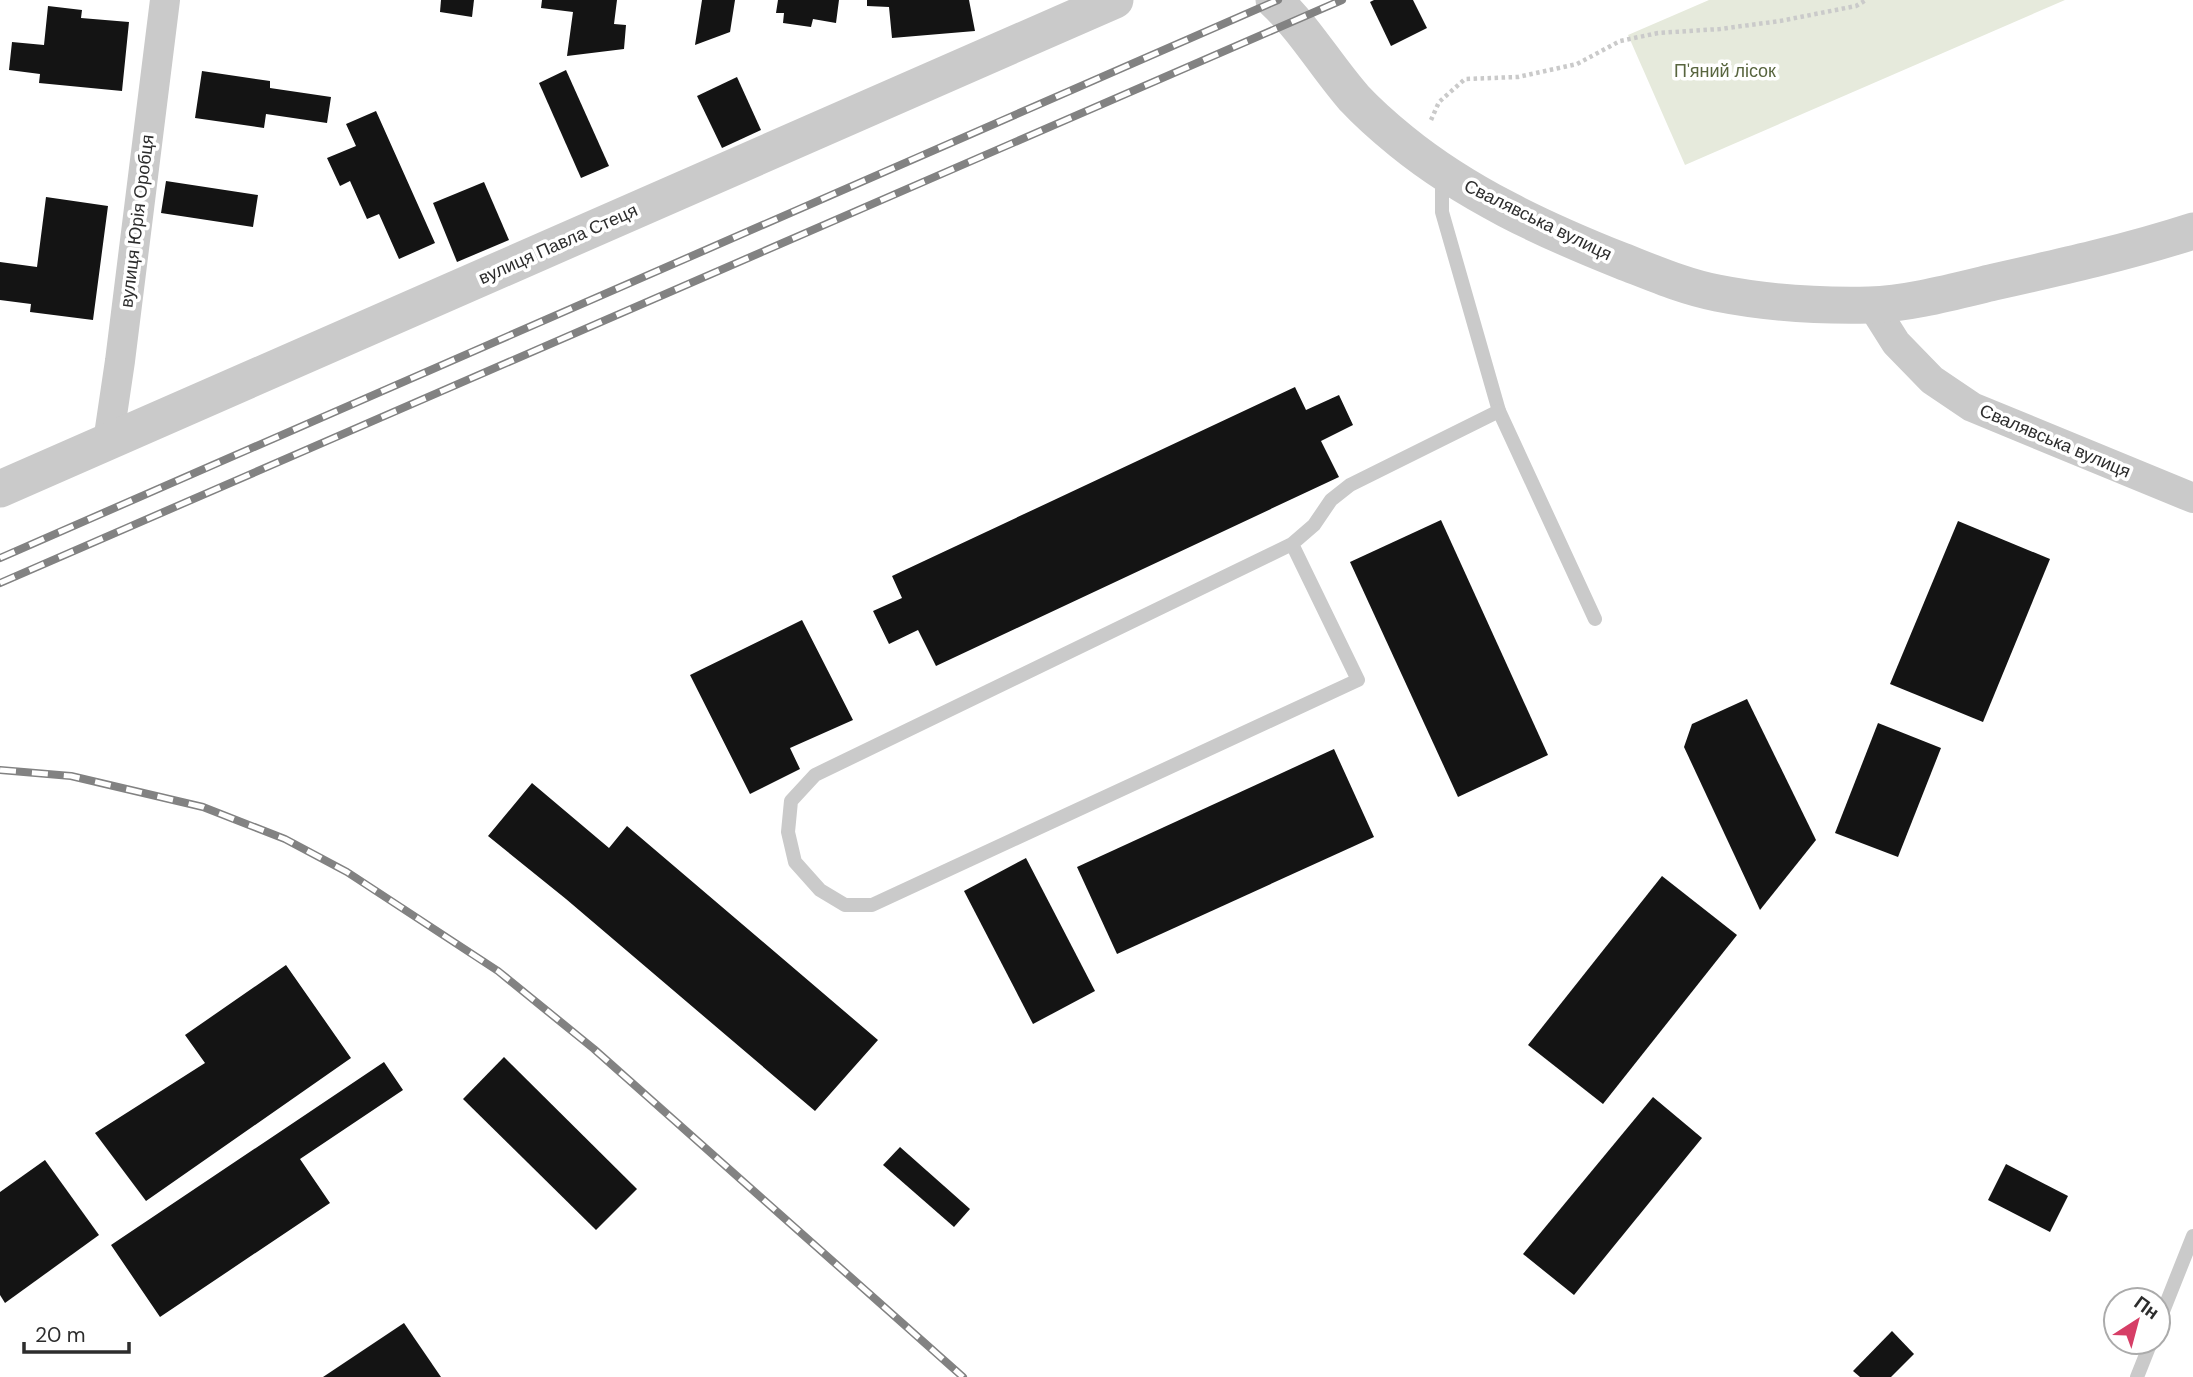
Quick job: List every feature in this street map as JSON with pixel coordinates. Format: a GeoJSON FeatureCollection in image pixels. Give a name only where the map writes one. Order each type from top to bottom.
{"type":"FeatureCollection","features":[{"type":"Feature","properties":{"kind":"street","name":"вулиця Юрія Оробця"},"geometry":{"type":"LineString","coordinates":[[108,442],[165,0]]}},
{"type":"Feature","properties":{"kind":"street","name":"вулиця Павла Стеця"},"geometry":{"type":"LineString","coordinates":[[0,489],[1115,0]]}},
{"type":"Feature","properties":{"kind":"street","name":"Свалявська вулиця"},"geometry":{"type":"LineString","coordinates":[[1274,0],[1294,20],[1355,98],[1400,140],[1442,172],[1504,208],[1571,240],[1662,277],[1715,293],[1782,303],[1872,305],[1936,295],[2147,246],[2193,231]]}},
{"type":"Feature","properties":{"kind":"street","name":"Свалявська вулиця"},"geometry":{"type":"LineString","coordinates":[[1872,305],[1896,343],[1932,380],[1972,407],[2193,498]]}},
{"type":"Feature","properties":{"kind":"lane"},"geometry":{"type":"LineString","coordinates":[[1442,172],[1442,212],[1499,411],[1595,619]]}},
{"type":"Feature","properties":{"kind":"lane"},"geometry":{"type":"LineString","coordinates":[[1292,544],[1358,680],[872,905],[845,905],[820,890],[795,862],[788,832],[791,801],[815,775],[1292,544],[1314,525],[1331,500],[1350,485],[1499,411]]}},
{"type":"Feature","properties":{"kind":"lane"},"geometry":{"type":"LineString","coordinates":[[2172,1289],[2193,1236]]}},
{"type":"Feature","properties":{"kind":"lane"},"geometry":{"type":"LineString","coordinates":[[2137,1377],[2145,1356]]}},
{"type":"Feature","properties":{"kind":"path"},"geometry":{"type":"LineString","coordinates":[[1427,128],[1439,102],[1465,79],[1518,77],[1577,64],[1620,41],[1658,33],[1780,21],[1856,6],[1866,0]]}},
{"type":"Feature","properties":{"kind":"green space","name":"П'яний лісок"},"geometry":{"type":"Polygon","coordinates":[[[1709,0],[2065,0],[1685,165],[1628,35],[1709,0]]]}},
{"type":"Feature","properties":{"kind":"building"},"geometry":{"type":"Polygon","coordinates":[[[441,0],[474,0],[472,17],[440,12],[441,0]]]}},
{"type":"Feature","properties":{"kind":"building"},"geometry":{"type":"Polygon","coordinates":[[[542,0],[617,0],[614,24],[626,25],[624,49],[567,56],[573,12],[541,8],[542,0]]]}},
{"type":"Feature","properties":{"kind":"building"},"geometry":{"type":"Polygon","coordinates":[[[702,0],[735,0],[730,32],[695,45],[702,0]]]}},
{"type":"Feature","properties":{"kind":"building"},"geometry":{"type":"Polygon","coordinates":[[[778,0],[839,0],[836,23],[813,19],[811,27],[783,23],[784,13],[776,13],[778,0]]]}},
{"type":"Feature","properties":{"kind":"building"},"geometry":{"type":"Polygon","coordinates":[[[867,0],[969,0],[975,31],[892,38],[889,7],[867,6],[867,0]]]}},
{"type":"Feature","properties":{"kind":"building"},"geometry":{"type":"Polygon","coordinates":[[[1413,0],[1427,28],[1391,46],[1370,2],[1413,0]]]}},
{"type":"Feature","properties":{"kind":"building"},"geometry":{"type":"Polygon","coordinates":[[[48,6],[82,10],[81,18],[129,22],[122,91],[39,83],[40,74],[9,70],[12,42],[44,45],[48,6]]]}},
{"type":"Feature","properties":{"kind":"building"},"geometry":{"type":"Polygon","coordinates":[[[566,70],[609,166],[581,178],[539,83],[566,70]]]}},
{"type":"Feature","properties":{"kind":"building"},"geometry":{"type":"Polygon","coordinates":[[[202,71],[270,81],[270,88],[331,97],[327,123],[266,114],[264,128],[195,118],[202,71]]]}},
{"type":"Feature","properties":{"kind":"building"},"geometry":{"type":"Polygon","coordinates":[[[737,77],[761,130],[722,148],[697,96],[737,77]]]}},
{"type":"Feature","properties":{"kind":"building"},"geometry":{"type":"Polygon","coordinates":[[[376,111],[435,243],[399,259],[379,214],[367,219],[350,181],[340,186],[327,158],[356,146],[346,124],[376,111]]]}},
{"type":"Feature","properties":{"kind":"building"},"geometry":{"type":"Polygon","coordinates":[[[166,181],[258,195],[253,227],[161,213],[166,181]]]}},
{"type":"Feature","properties":{"kind":"building"},"geometry":{"type":"Polygon","coordinates":[[[484,182],[509,240],[457,262],[433,203],[484,182]]]}},
{"type":"Feature","properties":{"kind":"building"},"geometry":{"type":"Polygon","coordinates":[[[46,197],[108,206],[93,320],[30,312],[31,304],[0,300],[0,262],[37,267],[46,197]]]}},
{"type":"Feature","properties":{"kind":"building"},"geometry":{"type":"Polygon","coordinates":[[[1295,387],[1306,410],[1339,395],[1353,425],[1321,441],[1339,477],[936,666],[918,630],[889,644],[873,611],[902,598],[892,576],[1295,387]]]}},
{"type":"Feature","properties":{"kind":"building"},"geometry":{"type":"Polygon","coordinates":[[[1441,520],[1548,755],[1458,797],[1350,562],[1441,520]]]}},
{"type":"Feature","properties":{"kind":"building"},"geometry":{"type":"Polygon","coordinates":[[[1958,521],[2050,559],[1983,722],[1890,684],[1958,521]]]}},
{"type":"Feature","properties":{"kind":"building"},"geometry":{"type":"Polygon","coordinates":[[[802,620],[853,720],[790,748],[800,769],[750,794],[690,675],[802,620]]]}},
{"type":"Feature","properties":{"kind":"building"},"geometry":{"type":"Polygon","coordinates":[[[1747,699],[1816,840],[1760,910],[1684,747],[1692,724],[1747,699]]]}},
{"type":"Feature","properties":{"kind":"building"},"geometry":{"type":"Polygon","coordinates":[[[1878,723],[1941,748],[1898,857],[1835,833],[1878,723]]]}},
{"type":"Feature","properties":{"kind":"building"},"geometry":{"type":"Polygon","coordinates":[[[1334,749],[1374,837],[1117,954],[1077,867],[1334,749]]]}},
{"type":"Feature","properties":{"kind":"building"},"geometry":{"type":"Polygon","coordinates":[[[532,783],[609,848],[627,826],[878,1040],[815,1111],[488,836],[532,783]]]}},
{"type":"Feature","properties":{"kind":"building"},"geometry":{"type":"Polygon","coordinates":[[[1026,858],[1095,991],[1033,1024],[964,891],[1026,858]]]}},
{"type":"Feature","properties":{"kind":"building"},"geometry":{"type":"Polygon","coordinates":[[[1662,876],[1737,935],[1603,1104],[1528,1045],[1662,876]]]}},
{"type":"Feature","properties":{"kind":"building"},"geometry":{"type":"Polygon","coordinates":[[[286,965],[351,1058],[146,1201],[95,1133],[205,1063],[185,1035],[286,965]]]}},
{"type":"Feature","properties":{"kind":"building"},"geometry":{"type":"Polygon","coordinates":[[[504,1057],[637,1189],[596,1230],[463,1099],[504,1057]]]}},
{"type":"Feature","properties":{"kind":"building"},"geometry":{"type":"Polygon","coordinates":[[[384,1062],[403,1090],[300,1159],[330,1203],[160,1317],[111,1245],[384,1062]]]}},
{"type":"Feature","properties":{"kind":"building"},"geometry":{"type":"Polygon","coordinates":[[[1653,1097],[1702,1138],[1574,1295],[1523,1254],[1653,1097]]]}},
{"type":"Feature","properties":{"kind":"building"},"geometry":{"type":"Polygon","coordinates":[[[900,1147],[970,1209],[954,1227],[883,1165],[900,1147]]]}},
{"type":"Feature","properties":{"kind":"building"},"geometry":{"type":"Polygon","coordinates":[[[45,1160],[99,1235],[5,1303],[0,1295],[0,1192],[45,1160]]]}},
{"type":"Feature","properties":{"kind":"building"},"geometry":{"type":"Polygon","coordinates":[[[2006,1164],[2068,1196],[2050,1232],[1988,1200],[2006,1164]]]}},
{"type":"Feature","properties":{"kind":"building"},"geometry":{"type":"Polygon","coordinates":[[[404,1323],[441,1377],[323,1377],[404,1323]]]}},
{"type":"Feature","properties":{"kind":"building"},"geometry":{"type":"Polygon","coordinates":[[[1892,1331],[1914,1354],[1891,1377],[1860,1377],[1853,1371],[1892,1331]]]}},
{"type":"Feature","properties":{"kind":"railway"},"geometry":{"type":"LineString","coordinates":[[0,558],[1278,0]]}},
{"type":"Feature","properties":{"kind":"railway"},"geometry":{"type":"LineString","coordinates":[[0,583],[1342,0]]}},
{"type":"Feature","properties":{"kind":"railway"},"geometry":{"type":"LineString","coordinates":[[0,770],[71,776],[203,807],[285,839],[347,872],[498,971],[594,1049],[963,1377]]}}]}
